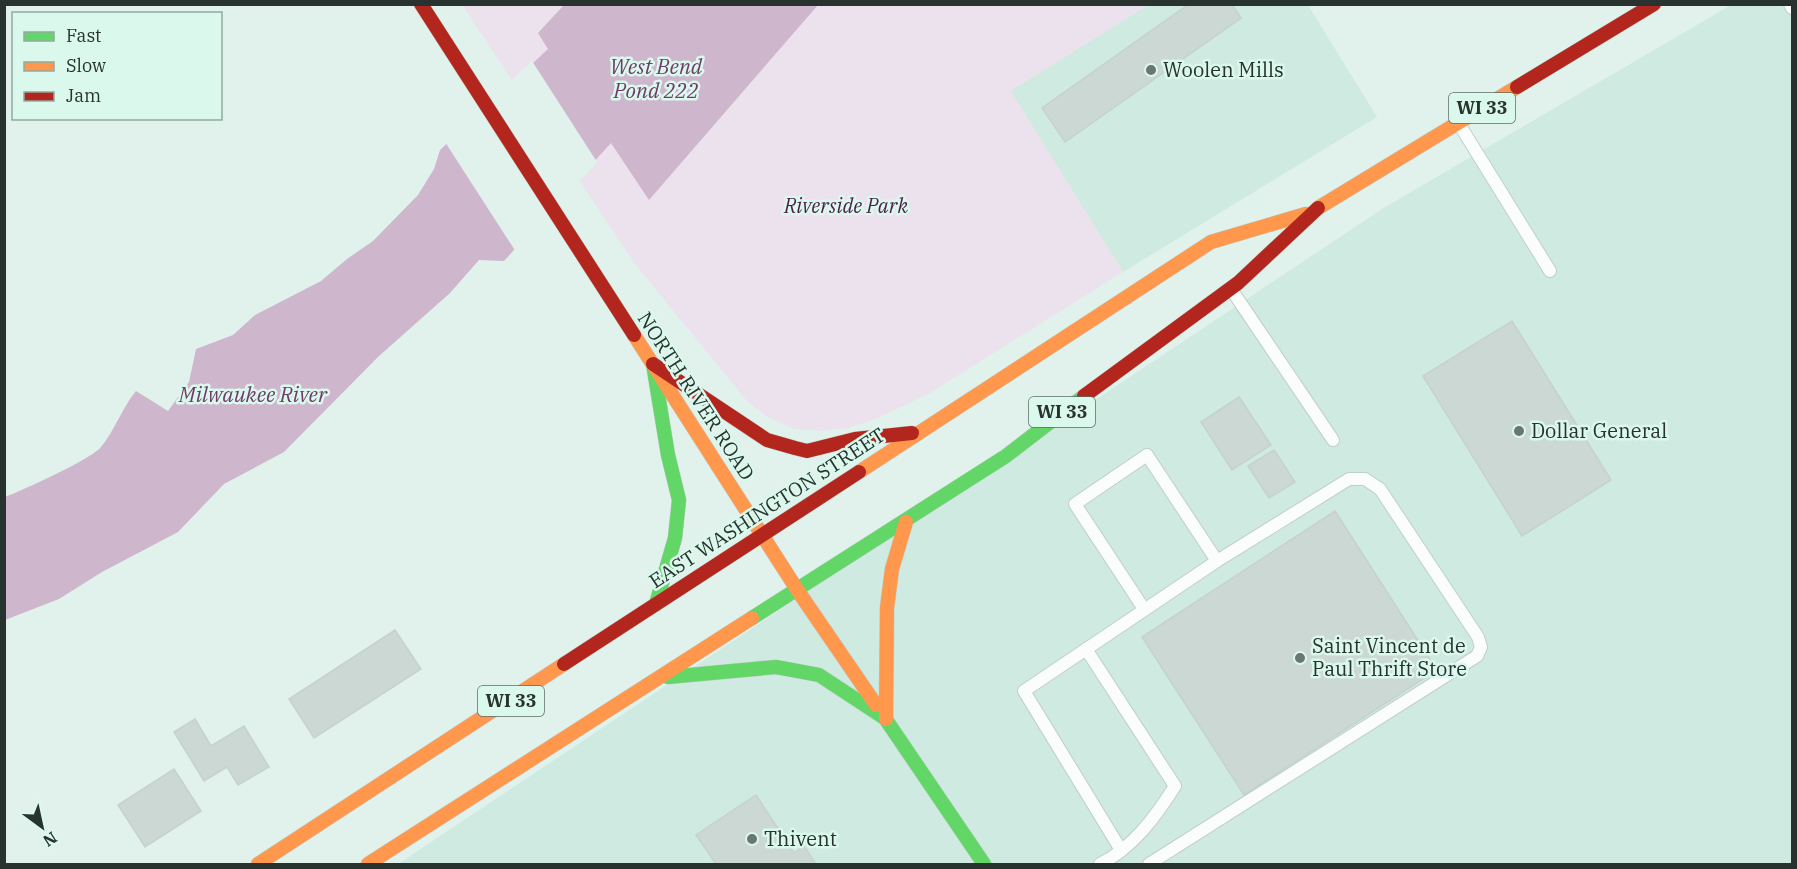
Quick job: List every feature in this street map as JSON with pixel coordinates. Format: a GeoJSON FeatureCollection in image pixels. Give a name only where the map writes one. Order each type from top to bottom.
{"type":"FeatureCollection","features":[{"type":"Feature","properties":{"kind":"main road","name":"NORTH RIVER ROAD"},"geometry":{"type":"LineString","coordinates":[[421,4],[798,591],[981,863]]}},
{"type":"Feature","properties":{"kind":"main road","name":"EAST WASHINGTON STREET"},"geometry":{"type":"LineString","coordinates":[[368,864],[1006,456],[1231,288],[1310,213],[1654,4]]}},
{"type":"Feature","properties":{"kind":"main road","name":"EAST WASHINGTON STREET"},"geometry":{"type":"LineString","coordinates":[[258,864],[1210,242],[1310,213]]}},
{"type":"Feature","properties":{"kind":"main road"},"geometry":{"type":"LineString","coordinates":[[653,364],[767,440],[795,448],[807,451],[855,439],[917,433]]}},
{"type":"Feature","properties":{"kind":"main road"},"geometry":{"type":"LineString","coordinates":[[653,364],[668,455],[679,500],[675,538],[656,604]]}},
{"type":"Feature","properties":{"kind":"main road"},"geometry":{"type":"LineString","coordinates":[[886,719],[887,608],[892,569],[906,522]]}},
{"type":"Feature","properties":{"kind":"main road"},"geometry":{"type":"LineString","coordinates":[[663,677],[776,667],[819,675],[886,719]]}},
{"type":"Feature","properties":{"kind":"lane"},"geometry":{"type":"LineString","coordinates":[[1790,4],[1792,8]]}},
{"type":"Feature","properties":{"kind":"lane"},"geometry":{"type":"LineString","coordinates":[[1458,123],[1550,272]]}},
{"type":"Feature","properties":{"kind":"lane"},"geometry":{"type":"LineString","coordinates":[[1231,288],[1334,440]]}},
{"type":"Feature","properties":{"kind":"lane"},"geometry":{"type":"LineString","coordinates":[[1144,609],[1075,504],[1147,455],[1217,561]]}},
{"type":"Feature","properties":{"kind":"lane"},"geometry":{"type":"LineString","coordinates":[[1121,850],[1024,692],[1217,561],[1349,479],[1365,479],[1380,489],[1478,637],[1481,647],[1477,656],[1149,864]]}},
{"type":"Feature","properties":{"kind":"lane"},"geometry":{"type":"LineString","coordinates":[[1086,649],[1175,786],[1154,819],[1121,850],[1100,864]]}},
{"type":"Feature","properties":{"kind":"shaded area"},"geometry":{"type":"Polygon","coordinates":[[[1148,5],[1308,5],[1377,117],[1123,272],[1010,91],[1148,5]]]}},
{"type":"Feature","properties":{"kind":"shaded area"},"geometry":{"type":"Polygon","coordinates":[[[1731,5],[1792,5],[1792,864],[398,864],[1382,209],[1731,5]]]}},
{"type":"Feature","properties":{"kind":"green space","name":"Riverside Park"},"geometry":{"type":"Polygon","coordinates":[[[462,5],[1148,5],[1011,91],[1123,272],[930,393],[878,418],[849,428],[820,431],[794,429],[766,416],[747,401],[635,264],[462,5]]]}},
{"type":"Feature","properties":{"kind":"water","name":"Milwaukee River"},"geometry":{"type":"Polygon","coordinates":[[[564,5],[818,5],[649,200],[611,143],[504,261],[479,260],[450,293],[378,357],[284,452],[224,484],[178,532],[102,572],[59,599],[5,620],[5,497],[56,474],[94,453],[106,440],[136,391],[168,411],[189,382],[196,349],[233,335],[255,315],[321,281],[373,241],[418,195],[434,169],[440,150],[548,49],[538,33],[564,5]]]}},
{"type":"Feature","properties":{"kind":"pier"},"geometry":{"type":"Polygon","coordinates":[[[532,61],[597,162],[516,252],[445,142],[532,61]]]}},
{"type":"Feature","properties":{"kind":"building"},"geometry":{"type":"Polygon","coordinates":[[[1189,4],[1232,4],[1241,18],[1065,142],[1042,108],[1189,4]]]}},
{"type":"Feature","properties":{"kind":"building"},"geometry":{"type":"Polygon","coordinates":[[[1512,321],[1611,480],[1522,536],[1423,376],[1512,321]]]}},
{"type":"Feature","properties":{"kind":"building"},"geometry":{"type":"Polygon","coordinates":[[[1239,397],[1271,445],[1232,470],[1201,422],[1239,397]]]}},
{"type":"Feature","properties":{"kind":"building"},"geometry":{"type":"Polygon","coordinates":[[[1274,450],[1295,482],[1269,498],[1248,466],[1274,450]]]}},
{"type":"Feature","properties":{"kind":"building"},"geometry":{"type":"Polygon","coordinates":[[[1335,511],[1437,670],[1244,795],[1142,637],[1335,511]]]}},
{"type":"Feature","properties":{"kind":"building"},"geometry":{"type":"Polygon","coordinates":[[[395,630],[421,669],[314,738],[289,699],[395,630]]]}},
{"type":"Feature","properties":{"kind":"building"},"geometry":{"type":"Polygon","coordinates":[[[195,719],[211,746],[244,726],[269,767],[238,785],[227,767],[204,781],[174,732],[195,719]]]}},
{"type":"Feature","properties":{"kind":"building"},"geometry":{"type":"Polygon","coordinates":[[[174,769],[201,811],[145,847],[118,805],[174,769]]]}},
{"type":"Feature","properties":{"kind":"building"},"geometry":{"type":"Polygon","coordinates":[[[756,795],[794,853],[804,846],[816,864],[716,864],[696,835],[756,795]]]}},
{"type":"Feature","properties":{"kind":"traffic: fast"},"geometry":{"type":"LineString","coordinates":[[653,364],[668,455],[679,500],[675,538],[656,604]]}},
{"type":"Feature","properties":{"kind":"traffic: fast"},"geometry":{"type":"LineString","coordinates":[[752,618],[1006,456],[1084,396]]}},
{"type":"Feature","properties":{"kind":"traffic: fast"},"geometry":{"type":"LineString","coordinates":[[668,677],[776,667],[819,675],[886,719]]}},
{"type":"Feature","properties":{"kind":"traffic: fast"},"geometry":{"type":"LineString","coordinates":[[876,705],[984,864]]}},
{"type":"Feature","properties":{"kind":"traffic: slow"},"geometry":{"type":"LineString","coordinates":[[1318,208],[1517,87]]}},
{"type":"Feature","properties":{"kind":"traffic: slow"},"geometry":{"type":"LineString","coordinates":[[859,472],[1211,242],[1306,214]]}},
{"type":"Feature","properties":{"kind":"traffic: slow"},"geometry":{"type":"LineString","coordinates":[[634,335],[798,591],[876,705]]}},
{"type":"Feature","properties":{"kind":"traffic: slow"},"geometry":{"type":"LineString","coordinates":[[886,719],[887,608],[892,569],[906,522]]}},
{"type":"Feature","properties":{"kind":"traffic: slow"},"geometry":{"type":"LineString","coordinates":[[368,864],[752,618]]}},
{"type":"Feature","properties":{"kind":"traffic: slow"},"geometry":{"type":"LineString","coordinates":[[258,864],[564,664]]}},
{"type":"Feature","properties":{"kind":"traffic: jam"},"geometry":{"type":"LineString","coordinates":[[421,4],[634,335]]}},
{"type":"Feature","properties":{"kind":"traffic: jam"},"geometry":{"type":"LineString","coordinates":[[1517,87],[1654,4]]}},
{"type":"Feature","properties":{"kind":"traffic: jam"},"geometry":{"type":"LineString","coordinates":[[1084,396],[1238,283],[1318,208]]}},
{"type":"Feature","properties":{"kind":"traffic: jam"},"geometry":{"type":"LineString","coordinates":[[653,364],[767,440],[795,448],[807,451],[855,439],[912,433]]}},
{"type":"Feature","properties":{"kind":"traffic: jam"},"geometry":{"type":"LineString","coordinates":[[564,664],[859,472]]}},
{"type":"Feature","properties":{"kind":"place","name":"Woolen Mills"},"geometry":{"type":"Point","coordinates":[1151,70]}},
{"type":"Feature","properties":{"kind":"place","name":"Dollar General"},"geometry":{"type":"Point","coordinates":[1519,431]}},
{"type":"Feature","properties":{"kind":"place","name":"Saint Vincent de Paul Thrift Store"},"geometry":{"type":"Point","coordinates":[1300,658]}},
{"type":"Feature","properties":{"kind":"place","name":"Thivent"},"geometry":{"type":"Point","coordinates":[752,839]}},
{"type":"Feature","properties":{"kind":"water label","name":"West Bend Pond 222"},"geometry":{"type":"Point","coordinates":[656,79]}}]}
